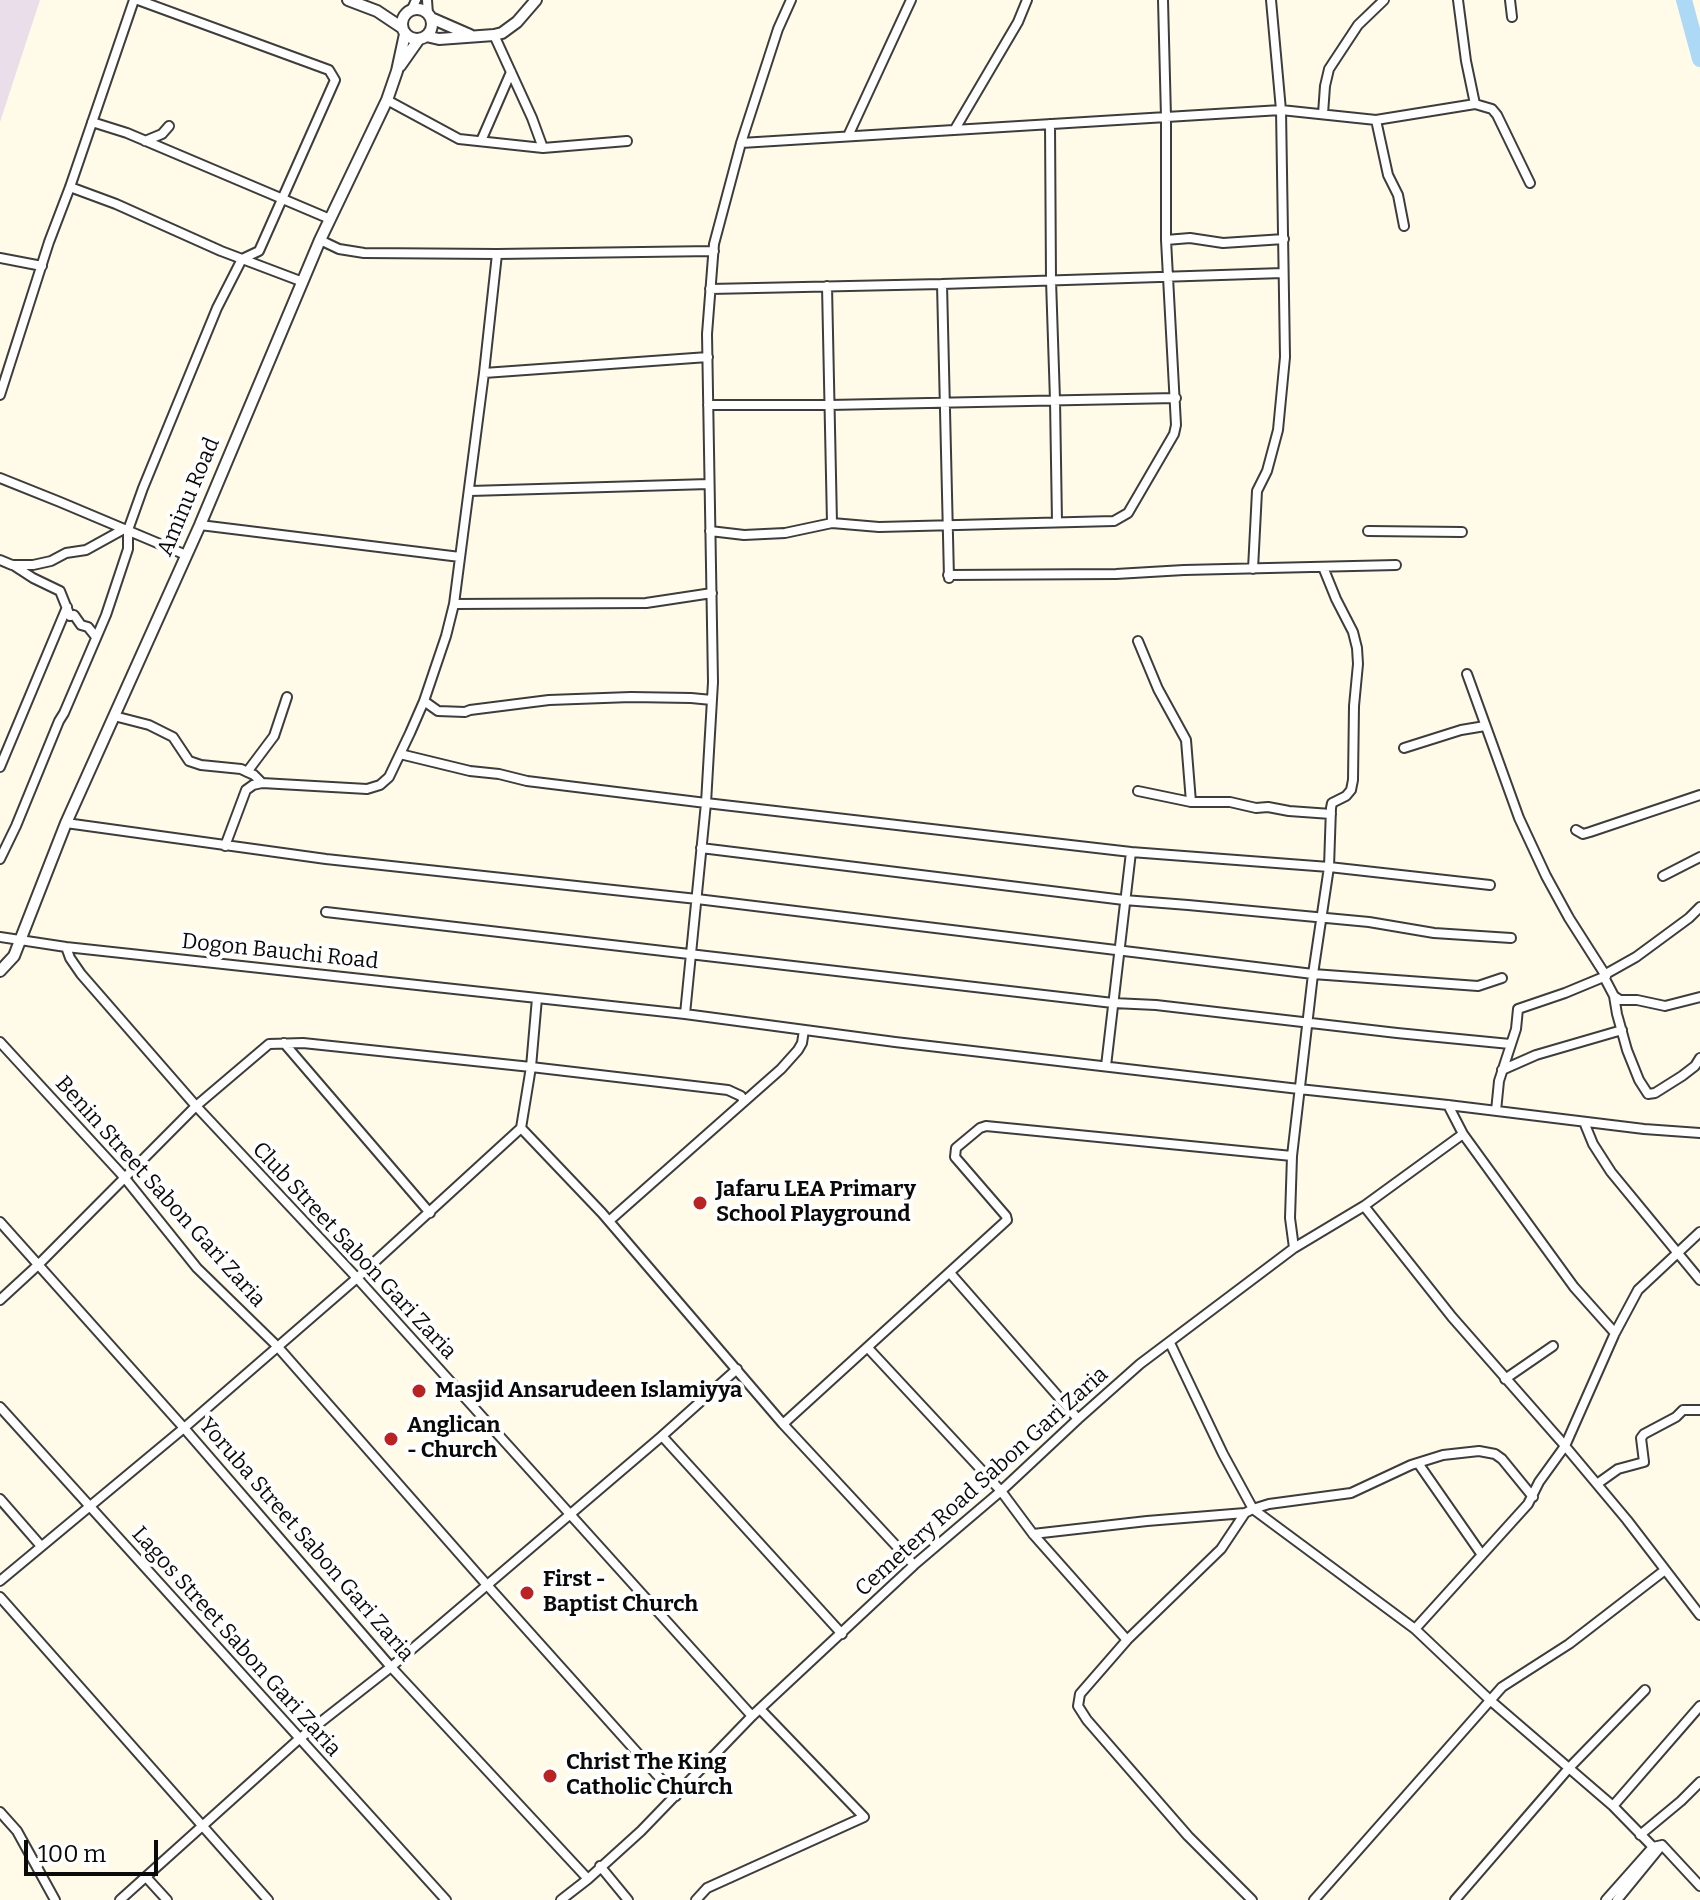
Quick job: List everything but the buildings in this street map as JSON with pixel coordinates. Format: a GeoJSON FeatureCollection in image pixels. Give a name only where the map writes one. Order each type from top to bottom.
{"type":"FeatureCollection","features":[{"type":"Feature","properties":{"kind":"street"},"geometry":{"type":"LineString","coordinates":[[0,395],[136,0],[329,70],[335,80],[259,251],[242,259],[197,354],[126,530],[128,549],[106,615],[0,859]]}},
{"type":"Feature","properties":{"kind":"street"},"geometry":{"type":"LineString","coordinates":[[348,0],[372,6],[421,9],[472,36]]}},
{"type":"Feature","properties":{"kind":"street"},"geometry":{"type":"LineString","coordinates":[[397,71],[432,28],[427,0]]}},
{"type":"Feature","properties":{"kind":"street"},"geometry":{"type":"LineString","coordinates":[[372,6],[409,37],[439,39],[494,35],[510,29],[536,0]]}},
{"type":"Feature","properties":{"kind":"street"},"geometry":{"type":"LineString","coordinates":[[685,1014],[706,803],[712,700],[708,405],[710,289],[714,251],[741,143],[778,29],[791,0]]}},
{"type":"Feature","properties":{"kind":"street"},"geometry":{"type":"LineString","coordinates":[[848,136],[911,0]]}},
{"type":"Feature","properties":{"kind":"street"},"geometry":{"type":"LineString","coordinates":[[955,129],[1018,22],[1027,0]]}},
{"type":"Feature","properties":{"kind":"street"},"geometry":{"type":"LineString","coordinates":[[710,531],[744,535],[785,533],[832,523],[879,527],[1114,521],[1128,513],[1176,430],[1166,240],[1163,0]]}},
{"type":"Feature","properties":{"kind":"street"},"geometry":{"type":"LineString","coordinates":[[1253,569],[1257,491],[1267,471],[1278,430],[1285,357],[1281,110],[1271,0]]}},
{"type":"Feature","properties":{"kind":"street"},"geometry":{"type":"LineString","coordinates":[[1323,114],[1329,69],[1358,25],[1384,0]]}},
{"type":"Feature","properties":{"kind":"street"},"geometry":{"type":"LineString","coordinates":[[1458,0],[1475,104]]}},
{"type":"Feature","properties":{"kind":"street"},"geometry":{"type":"LineString","coordinates":[[1510,0],[1512,17]]}},
{"type":"Feature","properties":{"kind":"street"},"geometry":{"type":"LineString","coordinates":[[403,31],[411,8]]}},
{"type":"Feature","properties":{"kind":"street","name":"Aminu Road"},"geometry":{"type":"LineString","coordinates":[[0,971],[14,956],[66,823],[200,525],[320,240],[387,100],[397,71],[403,31]]}},
{"type":"Feature","properties":{"kind":"street"},"geometry":{"type":"LineString","coordinates":[[494,35],[543,148]]}},
{"type":"Feature","properties":{"kind":"street"},"geometry":{"type":"LineString","coordinates":[[481,141],[511,72]]}},
{"type":"Feature","properties":{"kind":"street"},"geometry":{"type":"LineString","coordinates":[[387,100],[459,139],[543,148],[627,141]]}},
{"type":"Feature","properties":{"kind":"street"},"geometry":{"type":"LineString","coordinates":[[741,143],[1281,110],[1376,120],[1475,104],[1492,109],[1497,115],[1530,183]]}},
{"type":"Feature","properties":{"kind":"street"},"geometry":{"type":"LineString","coordinates":[[1376,120],[1388,175],[1398,195],[1404,226]]}},
{"type":"Feature","properties":{"kind":"street"},"geometry":{"type":"LineString","coordinates":[[92,122],[145,141],[330,219]]}},
{"type":"Feature","properties":{"kind":"street"},"geometry":{"type":"LineString","coordinates":[[1050,124],[1057,522]]}},
{"type":"Feature","properties":{"kind":"street"},"geometry":{"type":"LineString","coordinates":[[145,141],[162,134],[169,126]]}},
{"type":"Feature","properties":{"kind":"street"},"geometry":{"type":"LineString","coordinates":[[70,187],[303,282]]}},
{"type":"Feature","properties":{"kind":"street"},"geometry":{"type":"LineString","coordinates":[[1166,240],[1190,238],[1223,243],[1284,239]]}},
{"type":"Feature","properties":{"kind":"street"},"geometry":{"type":"LineString","coordinates":[[320,240],[339,249],[364,253],[714,251]]}},
{"type":"Feature","properties":{"kind":"street"},"geometry":{"type":"LineString","coordinates":[[225,846],[246,790],[253,785],[367,789],[380,785],[389,777],[400,754],[424,701],[454,604],[497,254]]}},
{"type":"Feature","properties":{"kind":"street"},"geometry":{"type":"LineString","coordinates":[[0,258],[42,266]]}},
{"type":"Feature","properties":{"kind":"street"},"geometry":{"type":"LineString","coordinates":[[710,289],[1283,273]]}},
{"type":"Feature","properties":{"kind":"street"},"geometry":{"type":"LineString","coordinates":[[942,284],[949,577],[1396,565]]}},
{"type":"Feature","properties":{"kind":"street"},"geometry":{"type":"LineString","coordinates":[[827,286],[832,523]]}},
{"type":"Feature","properties":{"kind":"street"},"geometry":{"type":"LineString","coordinates":[[484,373],[708,357]]}},
{"type":"Feature","properties":{"kind":"street"},"geometry":{"type":"LineString","coordinates":[[708,405],[1176,398]]}},
{"type":"Feature","properties":{"kind":"street"},"geometry":{"type":"LineString","coordinates":[[0,478],[186,555]]}},
{"type":"Feature","properties":{"kind":"street"},"geometry":{"type":"LineString","coordinates":[[470,491],[709,484]]}},
{"type":"Feature","properties":{"kind":"street"},"geometry":{"type":"LineString","coordinates":[[200,525],[460,557]]}},
{"type":"Feature","properties":{"kind":"street"},"geometry":{"type":"LineString","coordinates":[[12,565],[51,561],[66,553],[86,550],[126,530]]}},
{"type":"Feature","properties":{"kind":"street"},"geometry":{"type":"LineString","coordinates":[[1368,531],[1462,532]]}},
{"type":"Feature","properties":{"kind":"street"},"geometry":{"type":"LineString","coordinates":[[0,560],[56,587],[63,596],[67,612],[0,767]]}},
{"type":"Feature","properties":{"kind":"street"},"geometry":{"type":"LineString","coordinates":[[1294,1248],[1290,1218],[1299,1089],[1329,867],[1332,803],[1346,796],[1353,780],[1358,664],[1353,632],[1323,567]]}},
{"type":"Feature","properties":{"kind":"street"},"geometry":{"type":"LineString","coordinates":[[454,604],[646,603],[712,593]]}},
{"type":"Feature","properties":{"kind":"street"},"geometry":{"type":"LineString","coordinates":[[67,612],[96,637]]}},
{"type":"Feature","properties":{"kind":"street"},"geometry":{"type":"LineString","coordinates":[[1138,641],[1158,689],[1186,740],[1191,802]]}},
{"type":"Feature","properties":{"kind":"street"},"geometry":{"type":"LineString","coordinates":[[1467,674],[1519,818],[1569,918],[1614,996],[1627,1050],[1639,1080],[1649,1095],[1655,1093],[1695,1066],[1700,1058]]}},
{"type":"Feature","properties":{"kind":"street"},"geometry":{"type":"LineString","coordinates":[[247,772],[274,736],[287,697]]}},
{"type":"Feature","properties":{"kind":"street"},"geometry":{"type":"LineString","coordinates":[[424,701],[438,711],[465,712],[549,700],[631,697],[712,700]]}},
{"type":"Feature","properties":{"kind":"street"},"geometry":{"type":"LineString","coordinates":[[114,716],[149,725],[173,737],[189,761],[241,769],[262,783]]}},
{"type":"Feature","properties":{"kind":"street"},"geometry":{"type":"LineString","coordinates":[[1404,748],[1461,730],[1485,726]]}},
{"type":"Feature","properties":{"kind":"street"},"geometry":{"type":"LineString","coordinates":[[400,754],[527,781],[706,803],[1131,852],[1329,867],[1490,885]]}},
{"type":"Feature","properties":{"kind":"street"},"geometry":{"type":"LineString","coordinates":[[1138,791],[1191,802],[1230,802],[1256,808],[1331,814]]}},
{"type":"Feature","properties":{"kind":"street"},"geometry":{"type":"LineString","coordinates":[[1576,830],[1583,834],[1700,795]]}},
{"type":"Feature","properties":{"kind":"street"},"geometry":{"type":"LineString","coordinates":[[66,823],[225,846],[697,899],[1313,974],[1478,986],[1502,978]]}},
{"type":"Feature","properties":{"kind":"street"},"geometry":{"type":"LineString","coordinates":[[701,848],[1124,900],[1369,922],[1434,933],[1511,938]]}},
{"type":"Feature","properties":{"kind":"street"},"geometry":{"type":"LineString","coordinates":[[1106,1066],[1131,852]]}},
{"type":"Feature","properties":{"kind":"street"},"geometry":{"type":"LineString","coordinates":[[1663,876],[1700,857]]}},
{"type":"Feature","properties":{"kind":"street"},"geometry":{"type":"LineString","coordinates":[[1496,1111],[1499,1081],[1516,1029],[1518,1009],[1604,976],[1636,957],[1700,907]]}},
{"type":"Feature","properties":{"kind":"street"},"geometry":{"type":"LineString","coordinates":[[326,912],[1113,1003],[1156,1005],[1510,1044]]}},
{"type":"Feature","properties":{"kind":"street","name":"Dogon Bauchi Road"},"geometry":{"type":"LineString","coordinates":[[0,937],[1700,1133]]}},
{"type":"Feature","properties":{"kind":"street","name":"Club Street Sabon Gari Zaria"},"geometry":{"type":"LineString","coordinates":[[66,947],[81,974],[196,1106],[357,1278],[752,1716]]}},
{"type":"Feature","properties":{"kind":"street"},"geometry":{"type":"LineString","coordinates":[[1614,996],[1620,1000],[1665,1006],[1700,997]]}},
{"type":"Feature","properties":{"kind":"street"},"geometry":{"type":"LineString","coordinates":[[0,1581],[184,1428],[357,1278],[521,1128],[531,1067],[537,998]]}},
{"type":"Feature","properties":{"kind":"street"},"geometry":{"type":"LineString","coordinates":[[609,1221],[790,1059],[802,1043],[804,1030]]}},
{"type":"Feature","properties":{"kind":"street"},"geometry":{"type":"LineString","coordinates":[[1502,1070],[1536,1055],[1622,1030]]}},
{"type":"Feature","properties":{"kind":"street","name":"Benin Street Sabon Gari Zaria"},"geometry":{"type":"LineString","coordinates":[[0,1042],[124,1177],[197,1268],[277,1346],[676,1796]]}},
{"type":"Feature","properties":{"kind":"street"},"geometry":{"type":"LineString","coordinates":[[284,1043],[430,1213]]}},
{"type":"Feature","properties":{"kind":"street"},"geometry":{"type":"LineString","coordinates":[[0,1300],[196,1106],[269,1044],[303,1043],[728,1090],[741,1096],[744,1101]]}},
{"type":"Feature","properties":{"kind":"street"},"geometry":{"type":"LineString","coordinates":[[1448,1105],[1463,1134],[1574,1287],[1615,1333]]}},
{"type":"Feature","properties":{"kind":"street"},"geometry":{"type":"LineString","coordinates":[[1584,1122],[1593,1144],[1611,1172],[1700,1280]]}},
{"type":"Feature","properties":{"kind":"street"},"geometry":{"type":"LineString","coordinates":[[783,1424],[1007,1220],[955,1157],[956,1148],[980,1128],[986,1126],[1292,1156]]}},
{"type":"Feature","properties":{"kind":"street"},"geometry":{"type":"LineString","coordinates":[[521,1128],[609,1221],[783,1424],[914,1565]]}},
{"type":"Feature","properties":{"kind":"street","name":"Cemetery Road Sabon Gari Zaria"},"geometry":{"type":"LineString","coordinates":[[561,1900],[641,1831],[752,1716],[914,1565],[1001,1491],[1140,1364],[1294,1248],[1364,1206],[1463,1134]]}},
{"type":"Feature","properties":{"kind":"street"},"geometry":{"type":"LineString","coordinates":[[1364,1206],[1452,1317],[1597,1484],[1700,1615]]}},
{"type":"Feature","properties":{"kind":"street","name":"Yoruba Street Sabon Gari Zaria"},"geometry":{"type":"LineString","coordinates":[[0,1222],[391,1667],[588,1879]]}},
{"type":"Feature","properties":{"kind":"street"},"geometry":{"type":"LineString","coordinates":[[1415,1629],[1533,1497],[1539,1482],[1565,1446],[1615,1333],[1638,1290],[1700,1232]]}},
{"type":"Feature","properties":{"kind":"street"},"geometry":{"type":"LineString","coordinates":[[950,1273],[1078,1419]]}},
{"type":"Feature","properties":{"kind":"street"},"geometry":{"type":"LineString","coordinates":[[1170,1343],[1249,1511],[1415,1629],[1491,1701],[1700,1886]]}},
{"type":"Feature","properties":{"kind":"street"},"geometry":{"type":"LineString","coordinates":[[1505,1379],[1553,1346]]}},
{"type":"Feature","properties":{"kind":"street"},"geometry":{"type":"LineString","coordinates":[[868,1348],[1001,1491],[1033,1534],[1127,1640]]}},
{"type":"Feature","properties":{"kind":"street"},"geometry":{"type":"LineString","coordinates":[[120,1900],[299,1739],[391,1667],[737,1369]]}},
{"type":"Feature","properties":{"kind":"street","name":"Lagos Street Sabon Gari Zaria"},"geometry":{"type":"LineString","coordinates":[[0,1407],[446,1900]]}},
{"type":"Feature","properties":{"kind":"street"},"geometry":{"type":"LineString","coordinates":[[1597,1484],[1618,1469],[1644,1462],[1641,1438],[1644,1434],[1683,1410],[1700,1410]]}},
{"type":"Feature","properties":{"kind":"street"},"geometry":{"type":"LineString","coordinates":[[662,1436],[842,1634]]}},
{"type":"Feature","properties":{"kind":"street"},"geometry":{"type":"LineString","coordinates":[[1033,1534],[1249,1511],[1269,1504],[1351,1493],[1418,1463],[1443,1455],[1479,1451],[1502,1459],[1533,1497]]}},
{"type":"Feature","properties":{"kind":"street"},"geometry":{"type":"LineString","coordinates":[[1418,1463],[1482,1555]]}},
{"type":"Feature","properties":{"kind":"street"},"geometry":{"type":"LineString","coordinates":[[0,1499],[41,1546]]}},
{"type":"Feature","properties":{"kind":"street"},"geometry":{"type":"LineString","coordinates":[[1249,1511],[1221,1549],[1127,1640],[1080,1694],[1078,1706],[1188,1836],[1252,1900]]}},
{"type":"Feature","properties":{"kind":"street"},"geometry":{"type":"LineString","coordinates":[[1314,1900],[1502,1687],[1569,1644],[1665,1570]]}},
{"type":"Feature","properties":{"kind":"street"},"geometry":{"type":"LineString","coordinates":[[0,1597],[268,1900]]}},
{"type":"Feature","properties":{"kind":"street"},"geometry":{"type":"LineString","coordinates":[[1455,1900],[1569,1768],[1645,1690]]}},
{"type":"Feature","properties":{"kind":"street"},"geometry":{"type":"LineString","coordinates":[[1613,1806],[1700,1706]]}},
{"type":"Feature","properties":{"kind":"street"},"geometry":{"type":"LineString","coordinates":[[696,1900],[707,1888],[864,1817],[760,1709]]}},
{"type":"Feature","properties":{"kind":"street"},"geometry":{"type":"LineString","coordinates":[[1640,1835],[1700,1782]]}},
{"type":"Feature","properties":{"kind":"street"},"geometry":{"type":"LineString","coordinates":[[0,1812],[17,1831],[55,1900]]}},
{"type":"Feature","properties":{"kind":"street"},"geometry":{"type":"LineString","coordinates":[[1606,1900],[1658,1846]]}},
{"type":"Feature","properties":{"kind":"street"},"geometry":{"type":"LineString","coordinates":[[1617,1900],[1658,1846]]}},
{"type":"Feature","properties":{"kind":"street"},"geometry":{"type":"LineString","coordinates":[[600,1866],[628,1900]]}},
{"type":"Feature","properties":{"kind":"street"},"geometry":{"type":"LineString","coordinates":[[146,1877],[167,1900]]}},
{"type":"Feature","properties":{"kind":"shaded area"},"geometry":{"type":"Polygon","coordinates":[[[0,0],[40,0],[0,122],[0,0]]]}},
{"type":"Feature","properties":{"kind":"waterway"},"geometry":{"type":"LineString","coordinates":[[1684,0],[1700,59]]}},
{"type":"Feature","properties":{"kind":"place","name":"Jafaru LEA Primary School Playground"},"geometry":{"type":"Point","coordinates":[700,1203]}},
{"type":"Feature","properties":{"kind":"place","name":"Masjid Ansarudeen Islamiyya"},"geometry":{"type":"Point","coordinates":[419,1391]}},
{"type":"Feature","properties":{"kind":"place","name":"Anglican - Church"},"geometry":{"type":"Point","coordinates":[391,1439]}},
{"type":"Feature","properties":{"kind":"place","name":"First - Baptist Church"},"geometry":{"type":"Point","coordinates":[527,1593]}},
{"type":"Feature","properties":{"kind":"place","name":"Christ The King Catholic Church"},"geometry":{"type":"Point","coordinates":[550,1776]}}]}
